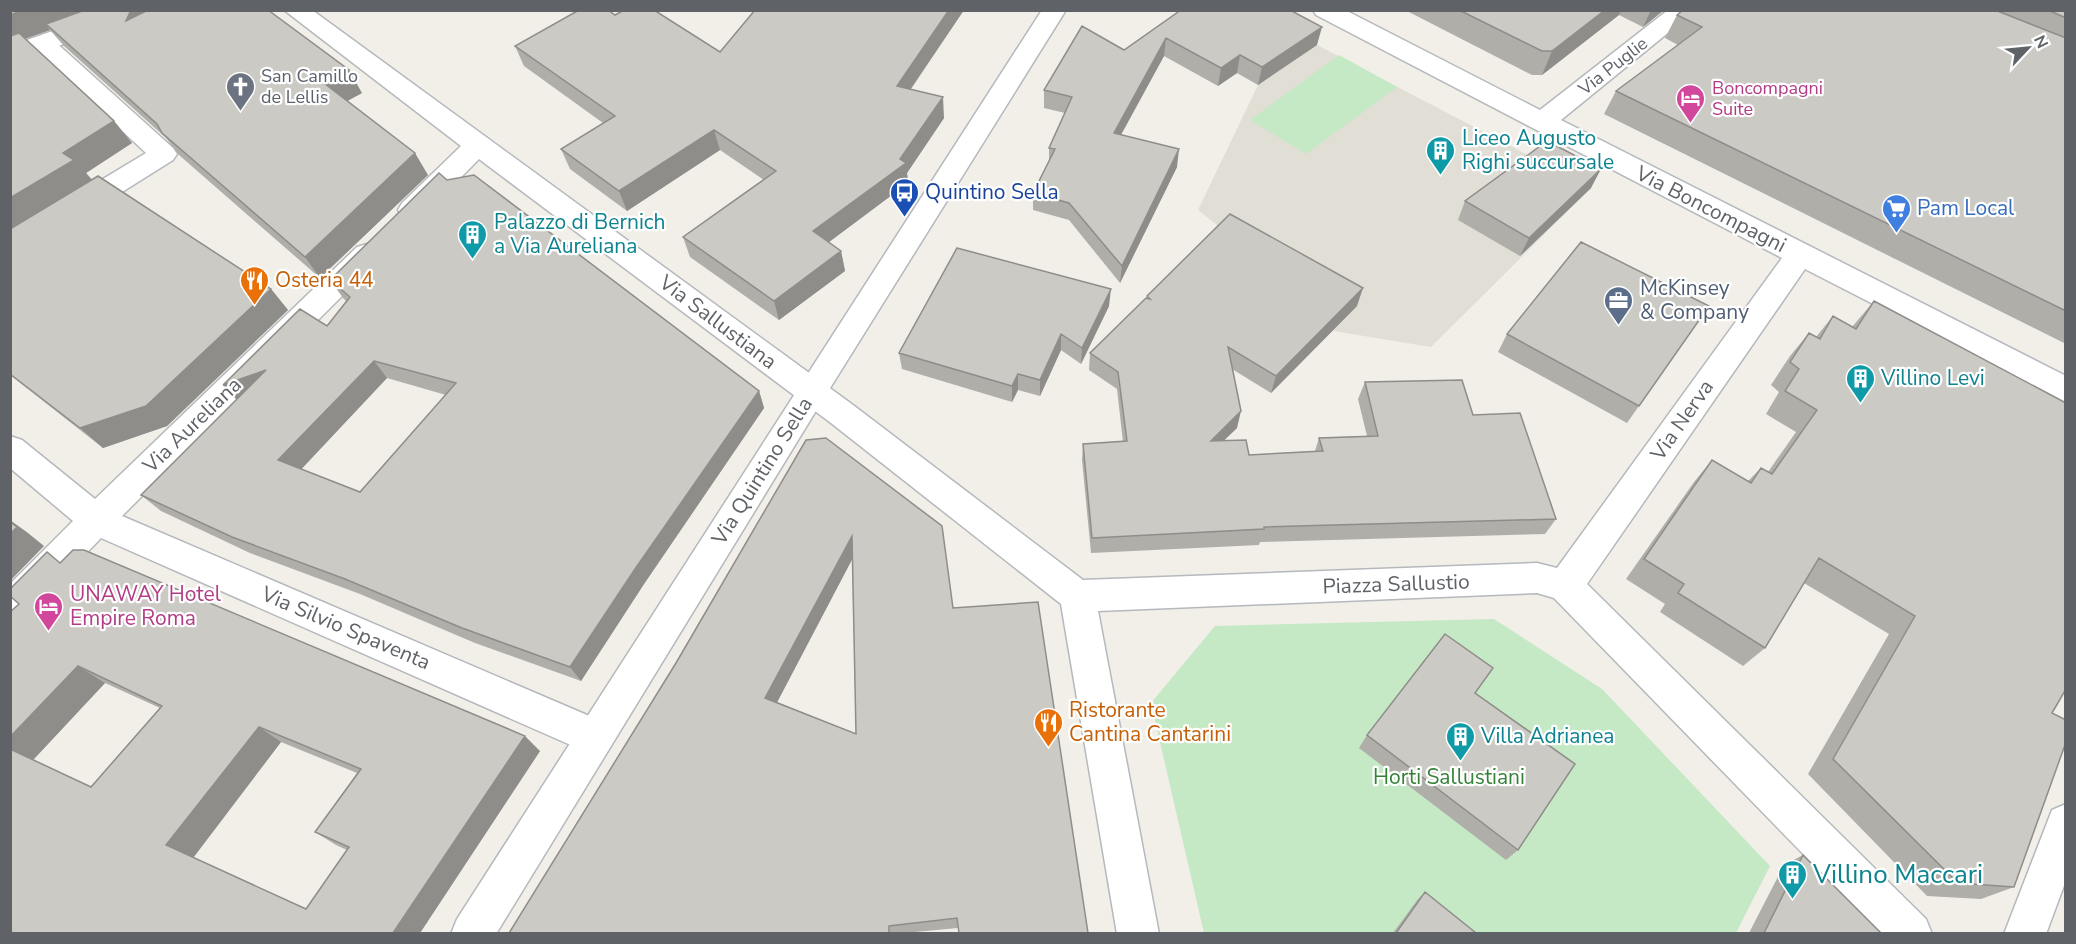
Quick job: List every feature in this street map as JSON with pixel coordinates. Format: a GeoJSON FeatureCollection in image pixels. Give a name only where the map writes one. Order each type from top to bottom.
{"type":"FeatureCollection","features":[{"type":"Feature","properties":{"kind":"street"},"geometry":{"type":"LineString","coordinates":[[10,55],[137,10]]}},
{"type":"Feature","properties":{"kind":"street","name":"Via Sallustiana"},"geometry":{"type":"LineString","coordinates":[[296,10],[811,392],[1077,596]]}},
{"type":"Feature","properties":{"kind":"street","name":"Via Quintino Sella"},"geometry":{"type":"LineString","coordinates":[[472,933],[811,392],[1054,10]]}},
{"type":"Feature","properties":{"kind":"street","name":"Via Boncompagni"},"geometry":{"type":"LineString","coordinates":[[1325,10],[2066,391]]}},
{"type":"Feature","properties":{"kind":"street","name":"Via Puglie"},"geometry":{"type":"LineString","coordinates":[[1542,122],[1684,10]]}},
{"type":"Feature","properties":{"kind":"street"},"geometry":{"type":"LineString","coordinates":[[10,249],[164,154],[43,44]]}},
{"type":"Feature","properties":{"kind":"street","name":"Via Aureliana"},"geometry":{"type":"LineString","coordinates":[[10,608],[96,520],[479,144]]}},
{"type":"Feature","properties":{"kind":"street","name":"Via Nerva"},"geometry":{"type":"LineString","coordinates":[[1565,586],[1800,254]]}},
{"type":"Feature","properties":{"kind":"street","name":"Via Silvio Spaventa"},"geometry":{"type":"LineString","coordinates":[[10,449],[96,520],[595,737]]}},
{"type":"Feature","properties":{"kind":"street","name":"Piazza Sallustio"},"geometry":{"type":"LineString","coordinates":[[1077,596],[1537,578],[1565,586],[1911,933]]}},
{"type":"Feature","properties":{"kind":"street"},"geometry":{"type":"LineString","coordinates":[[1077,596],[1138,933]]}},
{"type":"Feature","properties":{"kind":"street"},"geometry":{"type":"LineString","coordinates":[[2025,933],[2066,824]]}},
{"type":"Feature","properties":{"kind":"shaded area"},"geometry":{"type":"Polygon","coordinates":[[[1317,45],[1591,188],[1431,347],[1333,331],[1357,306],[1226,232],[1198,210],[1258,85],[1317,45]]]}},
{"type":"Feature","properties":{"kind":"green space"},"geometry":{"type":"Polygon","coordinates":[[[1339,55],[1397,87],[1306,154],[1250,120],[1339,55]]]}},
{"type":"Feature","properties":{"kind":"green space","name":"Horti Sallustiani"},"geometry":{"type":"Polygon","coordinates":[[[1494,619],[1602,689],[1770,866],[1736,933],[1204,933],[1151,703],[1215,626],[1494,619]]]}},
{"type":"Feature","properties":{"kind":"building"},"geometry":{"type":"Polygon","coordinates":[[[10,10],[23,10],[10,15],[10,10]]]}},
{"type":"Feature","properties":{"kind":"building","name":"San Camillo de Lellis"},"geometry":{"type":"Polygon","coordinates":[[[85,10],[131,10],[126,21],[148,10],[268,10],[349,70],[324,83],[415,153],[305,257],[162,133],[157,124],[46,24],[85,10]]]}},
{"type":"Feature","properties":{"kind":"building"},"geometry":{"type":"Polygon","coordinates":[[[579,10],[608,10],[615,15],[624,10],[654,10],[720,52],[755,10],[949,10],[897,86],[943,97],[900,159],[906,163],[813,231],[841,251],[774,301],[683,237],[776,171],[714,130],[619,191],[561,149],[615,116],[515,46],[579,10]]]}},
{"type":"Feature","properties":{"kind":"building"},"geometry":{"type":"Polygon","coordinates":[[[1181,10],[1290,10],[1322,27],[1262,67],[1240,55],[1221,68],[1166,38],[1114,133],[1179,149],[1122,266],[1069,203],[1033,193],[1055,149],[1049,148],[1072,97],[1044,90],[1082,26],[1124,50],[1181,10]]]}},
{"type":"Feature","properties":{"kind":"building"},"geometry":{"type":"Polygon","coordinates":[[[1459,10],[1605,10],[1552,51],[1542,51],[1459,10]]]}},
{"type":"Feature","properties":{"kind":"building"},"geometry":{"type":"Polygon","coordinates":[[[1683,10],[1995,10],[2066,38],[2066,311],[1616,91],[1702,27],[1677,15],[1683,10]]]}},
{"type":"Feature","properties":{"kind":"building"},"geometry":{"type":"Polygon","coordinates":[[[2048,10],[2066,10],[2066,18],[2048,10]]]}},
{"type":"Feature","properties":{"kind":"building"},"geometry":{"type":"Polygon","coordinates":[[[19,33],[114,121],[63,153],[74,160],[10,198],[10,36],[19,33]]]}},
{"type":"Feature","properties":{"kind":"building"},"geometry":{"type":"Polygon","coordinates":[[[1547,141],[1601,169],[1529,238],[1465,201],[1547,141]]]}},
{"type":"Feature","properties":{"kind":"building"},"geometry":{"type":"Polygon","coordinates":[[[439,173],[447,180],[474,175],[759,391],[570,667],[462,628],[345,579],[232,537],[141,495],[266,370],[223,385],[300,309],[327,326],[350,297],[330,280],[439,173]],[[374,361],[278,460],[360,492],[456,383],[374,361]]]}},
{"type":"Feature","properties":{"kind":"building"},"geometry":{"type":"Polygon","coordinates":[[[98,176],[271,289],[146,406],[80,428],[10,374],[10,229],[98,176]]]}},
{"type":"Feature","properties":{"kind":"building"},"geometry":{"type":"Polygon","coordinates":[[[1230,214],[1363,288],[1276,376],[1228,347],[1241,411],[1211,441],[1246,440],[1249,455],[1323,451],[1319,438],[1378,436],[1365,382],[1462,380],[1473,415],[1520,413],[1556,519],[1264,527],[1264,529],[1092,538],[1083,444],[1127,441],[1118,372],[1090,353],[1146,298],[1150,299],[1147,296],[1230,214]]]}},
{"type":"Feature","properties":{"kind":"building"},"geometry":{"type":"Polygon","coordinates":[[[1581,242],[1709,306],[1639,406],[1507,334],[1581,242]]]}},
{"type":"Feature","properties":{"kind":"building"},"geometry":{"type":"Polygon","coordinates":[[[957,248],[1111,289],[1082,348],[1061,334],[1040,380],[1018,374],[1012,386],[899,353],[957,248]]]}},
{"type":"Feature","properties":{"kind":"building"},"geometry":{"type":"Polygon","coordinates":[[[1874,301],[2066,403],[2066,689],[2052,713],[2066,720],[2066,742],[2014,887],[1958,883],[1833,759],[1915,616],[1819,558],[1765,648],[1678,593],[1684,584],[1644,559],[1712,460],[1751,483],[1761,468],[1772,474],[1817,410],[1785,391],[1799,369],[1790,362],[1809,333],[1820,339],[1833,316],[1856,329],[1874,301]]]}},
{"type":"Feature","properties":{"kind":"building"},"geometry":{"type":"Polygon","coordinates":[[[826,438],[942,526],[953,608],[1038,602],[1088,933],[959,933],[957,918],[889,926],[889,933],[509,933],[676,663],[806,440],[826,438]],[[852,536],[765,698],[856,734],[852,536]]]}},
{"type":"Feature","properties":{"kind":"building"},"geometry":{"type":"Polygon","coordinates":[[[10,522],[17,527],[10,534],[10,522]]]}},
{"type":"Feature","properties":{"kind":"building"},"geometry":{"type":"Polygon","coordinates":[[[73,550],[84,550],[525,736],[393,933],[10,933],[10,749],[91,787],[162,706],[78,666],[10,737],[10,612],[19,604],[10,596],[10,589],[47,552],[60,563],[73,550]],[[259,727],[166,845],[306,909],[349,847],[315,832],[361,769],[259,727]]]}},
{"type":"Feature","properties":{"kind":"building","name":"Villa Adrianea"},"geometry":{"type":"Polygon","coordinates":[[[1445,634],[1493,668],[1475,693],[1575,764],[1518,850],[1367,735],[1445,634]]]}},
{"type":"Feature","properties":{"kind":"building"},"geometry":{"type":"Polygon","coordinates":[[[1803,855],[1881,933],[1764,933],[1803,855]]]}},
{"type":"Feature","properties":{"kind":"building"},"geometry":{"type":"Polygon","coordinates":[[[1425,892],[1476,933],[1396,933],[1425,892]]]}},
{"type":"Feature","properties":{"kind":"place","name":"San Camillo de Lellis"},"geometry":{"type":"Point","coordinates":[240,112]}},
{"type":"Feature","properties":{"kind":"place","name":"Boncompagni Suite"},"geometry":{"type":"Point","coordinates":[1691,124]}},
{"type":"Feature","properties":{"kind":"place","name":"Liceo Augusto Righi succursale"},"geometry":{"type":"Point","coordinates":[1441,176]}},
{"type":"Feature","properties":{"kind":"place","name":"Quintino Sella"},"geometry":{"type":"Point","coordinates":[904,218]}},
{"type":"Feature","properties":{"kind":"place","name":"Pam Local"},"geometry":{"type":"Point","coordinates":[1896,234]}},
{"type":"Feature","properties":{"kind":"place","name":"Palazzo di Bernich a Via Aureliana"},"geometry":{"type":"Point","coordinates":[473,260]}},
{"type":"Feature","properties":{"kind":"place","name":"Osteria 44"},"geometry":{"type":"Point","coordinates":[254,306]}},
{"type":"Feature","properties":{"kind":"place","name":"McKinsey & Company"},"geometry":{"type":"Point","coordinates":[1619,326]}},
{"type":"Feature","properties":{"kind":"place","name":"Villino Levi"},"geometry":{"type":"Point","coordinates":[1860,404]}},
{"type":"Feature","properties":{"kind":"place","name":"UNAWAY Hotel Empire Roma"},"geometry":{"type":"Point","coordinates":[49,632]}},
{"type":"Feature","properties":{"kind":"place","name":"Ristorante Cantina Cantarini"},"geometry":{"type":"Point","coordinates":[1048,748]}},
{"type":"Feature","properties":{"kind":"place","name":"Villa Adrianea"},"geometry":{"type":"Point","coordinates":[1460,762]}},
{"type":"Feature","properties":{"kind":"place","name":"Villino Maccari"},"geometry":{"type":"Point","coordinates":[1792,900]}}]}
